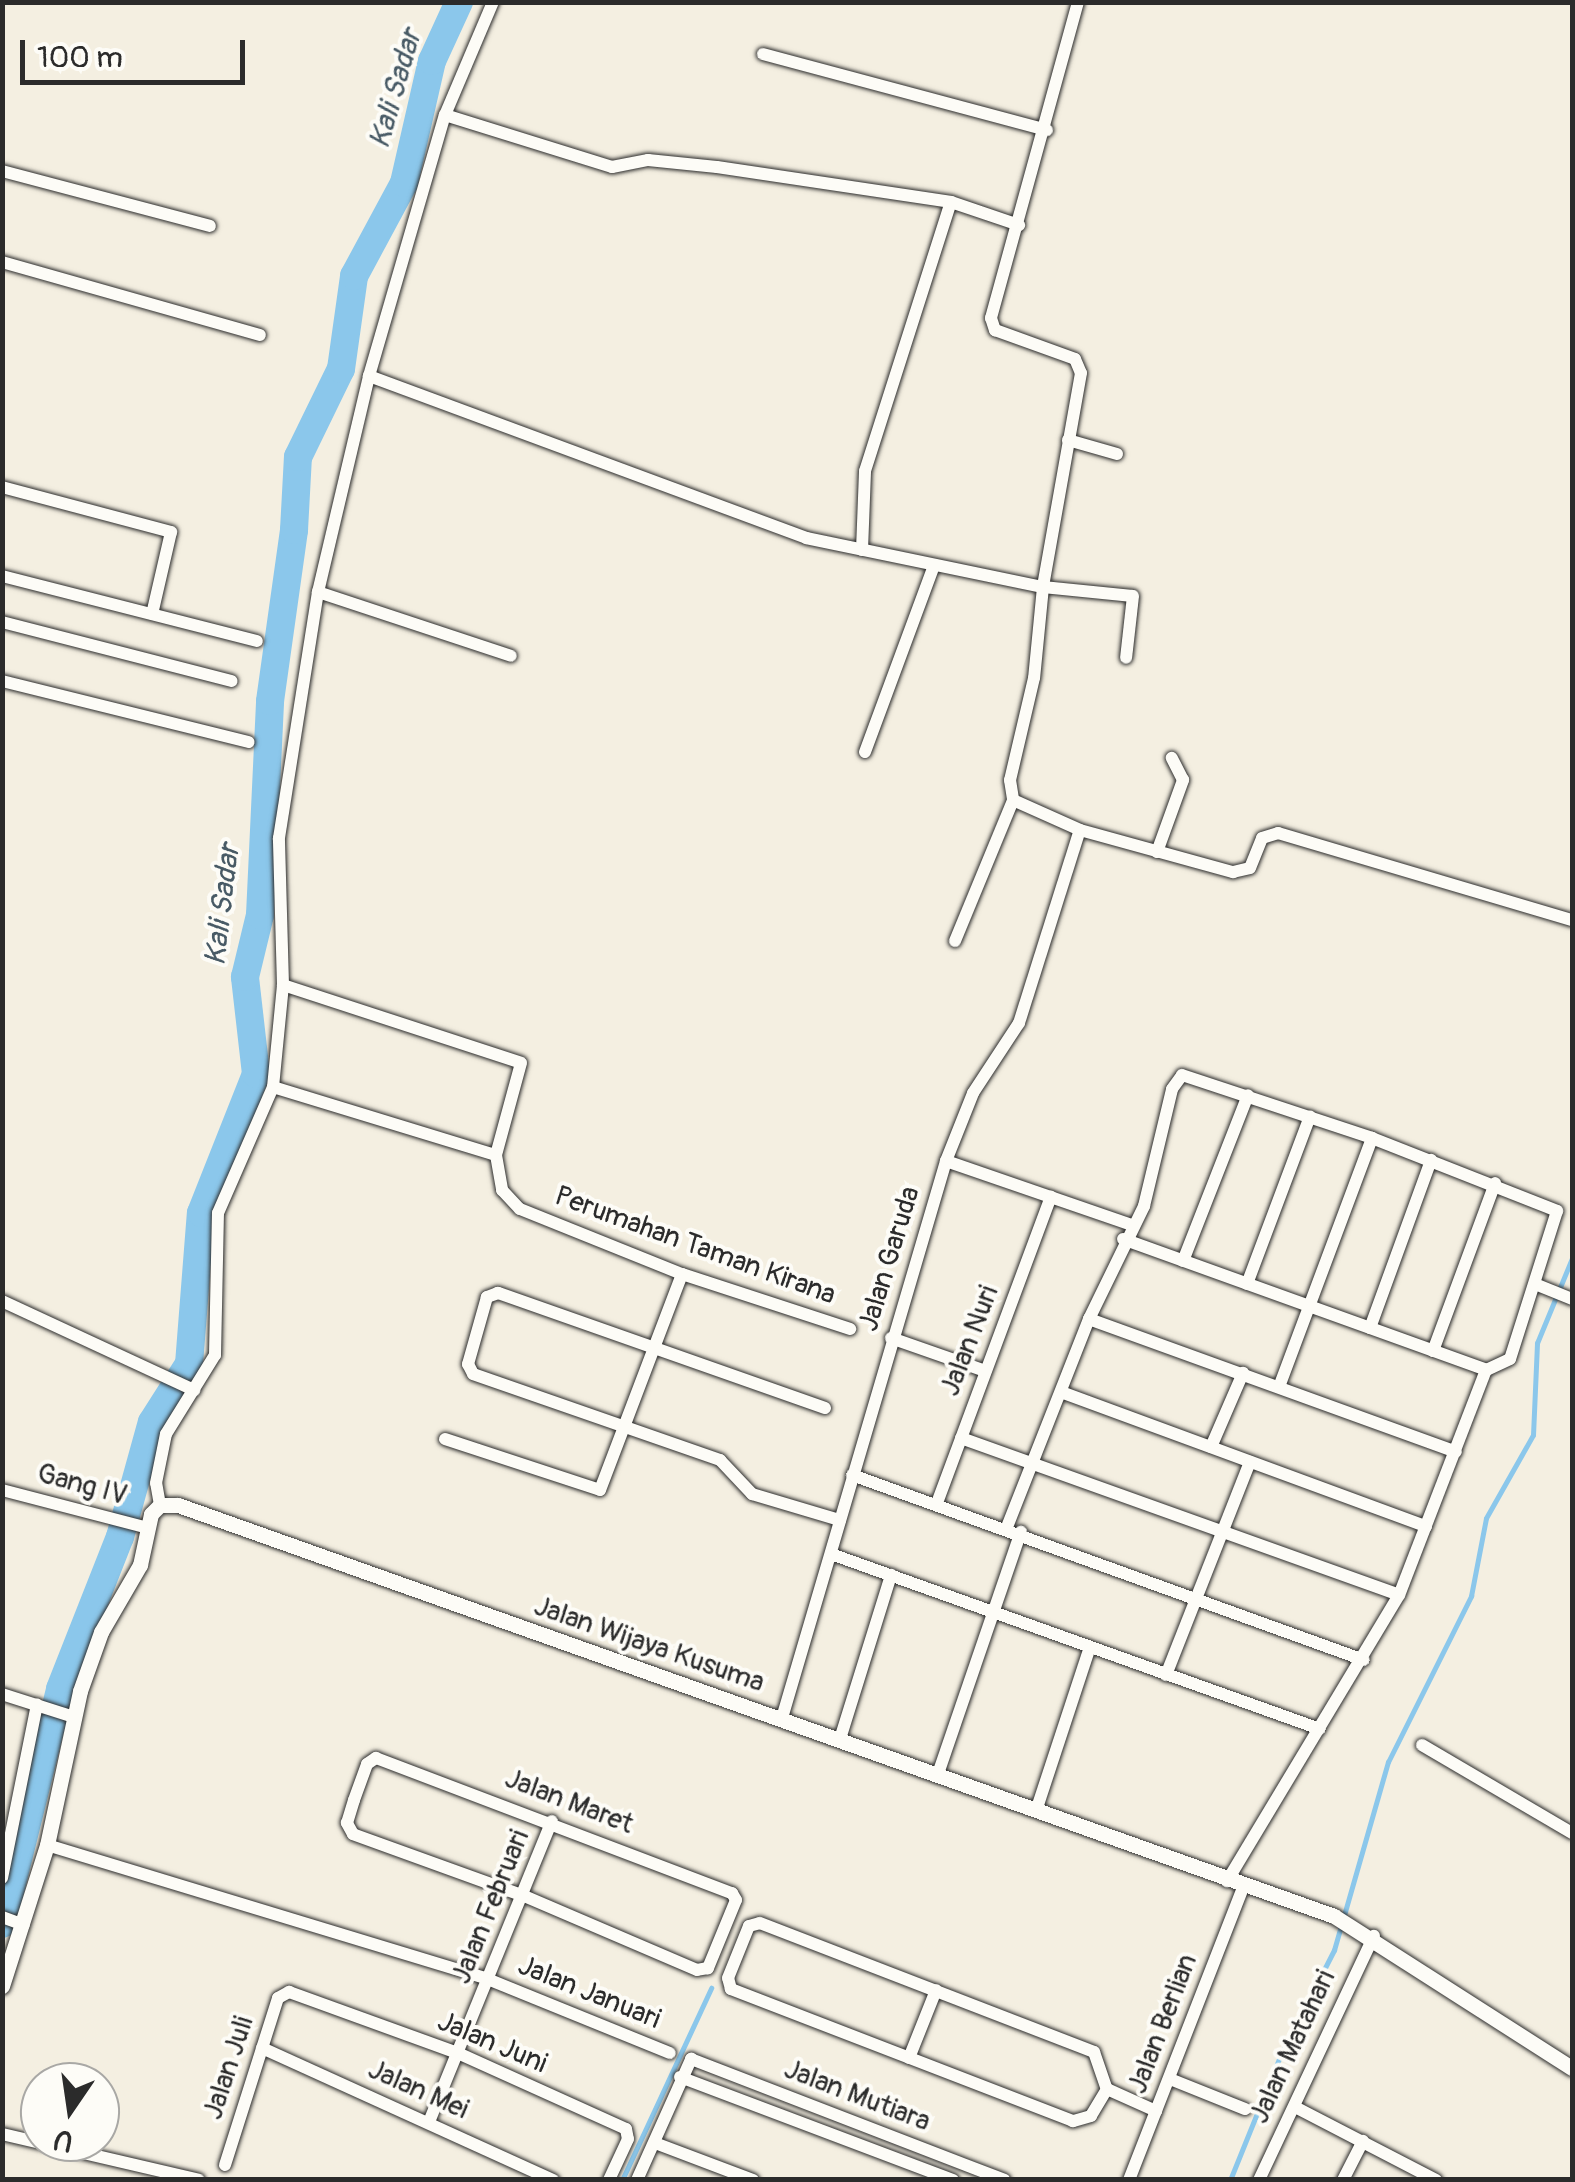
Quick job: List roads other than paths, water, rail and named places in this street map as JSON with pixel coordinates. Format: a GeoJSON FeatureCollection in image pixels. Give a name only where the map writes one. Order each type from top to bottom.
{"type":"FeatureCollection","features":[{"type":"Feature","properties":{"kind":"street"},"geometry":{"type":"LineString","coordinates":[[2,1878],[54,1711],[140,1566],[141,1526],[160,1504],[160,1453],[218,1342],[212,1248],[218,1213],[273,1087],[283,985],[279,838],[318,592],[369,376],[445,115],[493,2]]}},
{"type":"Feature","properties":{"kind":"street"},"geometry":{"type":"LineString","coordinates":[[955,941],[1013,800],[1010,780],[1034,678],[1043,587],[1078,364],[991,325],[1047,130],[1078,2]]}},
{"type":"Feature","properties":{"kind":"street"},"geometry":{"type":"LineString","coordinates":[[763,54],[1047,130]]}},
{"type":"Feature","properties":{"kind":"street"},"geometry":{"type":"LineString","coordinates":[[445,115],[612,167],[648,160],[717,167],[952,202],[1018,225]]}},
{"type":"Feature","properties":{"kind":"street"},"geometry":{"type":"LineString","coordinates":[[2,171],[210,226]]}},
{"type":"Feature","properties":{"kind":"street"},"geometry":{"type":"LineString","coordinates":[[862,550],[865,471],[952,202]]}},
{"type":"Feature","properties":{"kind":"street"},"geometry":{"type":"LineString","coordinates":[[2,262],[260,334]]}},
{"type":"Feature","properties":{"kind":"street"},"geometry":{"type":"LineString","coordinates":[[369,376],[786,532],[1043,587],[1135,598],[1126,658]]}},
{"type":"Feature","properties":{"kind":"street"},"geometry":{"type":"LineString","coordinates":[[1068,440],[1117,454]]}},
{"type":"Feature","properties":{"kind":"street"},"geometry":{"type":"LineString","coordinates":[[2,487],[171,532],[152,614]]}},
{"type":"Feature","properties":{"kind":"street"},"geometry":{"type":"LineString","coordinates":[[865,752],[934,565]]}},
{"type":"Feature","properties":{"kind":"street"},"geometry":{"type":"LineString","coordinates":[[2,576],[257,641]]}},
{"type":"Feature","properties":{"kind":"street"},"geometry":{"type":"LineString","coordinates":[[318,592],[511,656]]}},
{"type":"Feature","properties":{"kind":"street"},"geometry":{"type":"LineString","coordinates":[[2,622],[232,680]]}},
{"type":"Feature","properties":{"kind":"street"},"geometry":{"type":"LineString","coordinates":[[2,681],[249,742]]}},
{"type":"Feature","properties":{"kind":"street"},"geometry":{"type":"LineString","coordinates":[[1157,852],[1183,780],[1172,758]]}},
{"type":"Feature","properties":{"kind":"street"},"geometry":{"type":"LineString","coordinates":[[1013,800],[1080,830],[1239,873],[1250,868],[1262,838],[1278,833],[1572,920]]}},
{"type":"Feature","properties":{"kind":"street","name":"Jalan Garuda"},"geometry":{"type":"LineString","coordinates":[[782,1718],[946,1161],[973,1093],[1019,1023],[1080,830]]}},
{"type":"Feature","properties":{"kind":"street"},"geometry":{"type":"LineString","coordinates":[[273,1087],[496,1155],[521,1064],[283,985]]}},
{"type":"Feature","properties":{"kind":"street"},"geometry":{"type":"LineString","coordinates":[[938,1771],[992,1612],[1034,1462],[1089,1319],[1132,1225],[1182,1075],[1310,1116],[1550,1203],[1558,1216],[1572,1220]]}},
{"type":"Feature","properties":{"kind":"street"},"geometry":{"type":"LineString","coordinates":[[1184,1261],[1248,1095]]}},
{"type":"Feature","properties":{"kind":"street"},"geometry":{"type":"LineString","coordinates":[[1247,1284],[1310,1116]]}},
{"type":"Feature","properties":{"kind":"street"},"geometry":{"type":"LineString","coordinates":[[1280,1387],[1372,1138]]}},
{"type":"Feature","properties":{"kind":"street","name":"Perumahan Taman Kirana"},"geometry":{"type":"LineString","coordinates":[[496,1155],[502,1190],[520,1208],[682,1274],[850,1329]]}},
{"type":"Feature","properties":{"kind":"street"},"geometry":{"type":"LineString","coordinates":[[1370,1328],[1431,1160]]}},
{"type":"Feature","properties":{"kind":"street"},"geometry":{"type":"LineString","coordinates":[[946,1161],[1132,1225]]}},
{"type":"Feature","properties":{"kind":"street"},"geometry":{"type":"LineString","coordinates":[[1433,1352],[1495,1183]]}},
{"type":"Feature","properties":{"kind":"street","name":"Jalan Nuri"},"geometry":{"type":"LineString","coordinates":[[937,1503],[1051,1197]]}},
{"type":"Feature","properties":{"kind":"street"},"geometry":{"type":"LineString","coordinates":[[1123,1240],[1486,1370],[1510,1360],[1558,1216]]}},
{"type":"Feature","properties":{"kind":"street"},"geometry":{"type":"LineString","coordinates":[[445,1439],[600,1490],[682,1274]]}},
{"type":"Feature","properties":{"kind":"street"},"geometry":{"type":"LineString","coordinates":[[1535,1284],[1571,1298]]}},
{"type":"Feature","properties":{"kind":"street"},"geometry":{"type":"LineString","coordinates":[[824,1408],[498,1293],[487,1297],[468,1364],[473,1374],[625,1423],[720,1460],[752,1494],[840,1520]]}},
{"type":"Feature","properties":{"kind":"street"},"geometry":{"type":"LineString","coordinates":[[2,1301],[192,1388]]}},
{"type":"Feature","properties":{"kind":"street"},"geometry":{"type":"LineString","coordinates":[[1089,1319],[1456,1452]]}},
{"type":"Feature","properties":{"kind":"street"},"geometry":{"type":"LineString","coordinates":[[891,1338],[985,1371]]}},
{"type":"Feature","properties":{"kind":"street"},"geometry":{"type":"LineString","coordinates":[[1227,1880],[1364,1660],[1399,1595],[1486,1370]]}},
{"type":"Feature","properties":{"kind":"street"},"geometry":{"type":"LineString","coordinates":[[1211,1447],[1244,1373]]}},
{"type":"Feature","properties":{"kind":"street"},"geometry":{"type":"LineString","coordinates":[[1061,1392],[1426,1526]]}},
{"type":"Feature","properties":{"kind":"street"},"geometry":{"type":"LineString","coordinates":[[961,1438],[1224,1529],[1399,1595]]}},
{"type":"Feature","properties":{"kind":"street"},"geometry":{"type":"LineString","coordinates":[[1166,1674],[1250,1462]]}},
{"type":"Feature","properties":{"kind":"street"},"geometry":{"type":"LineString","coordinates":[[852,1475],[1014,1530],[1364,1660]]}},
{"type":"Feature","properties":{"kind":"street","name":"Gang IV"},"geometry":{"type":"LineString","coordinates":[[2,1490],[141,1526]]}},
{"type":"Feature","properties":{"kind":"street","name":"Jalan Wijaya Kusuma"},"geometry":{"type":"LineString","coordinates":[[160,1504],[178,1505],[938,1771],[1243,1887],[1334,1916],[1374,1936],[1572,2068]]}},
{"type":"Feature","properties":{"kind":"street"},"geometry":{"type":"LineString","coordinates":[[831,1554],[1320,1730]]}},
{"type":"Feature","properties":{"kind":"street"},"geometry":{"type":"LineString","coordinates":[[840,1739],[890,1575]]}},
{"type":"Feature","properties":{"kind":"street"},"geometry":{"type":"LineString","coordinates":[[1036,1811],[1089,1650]]}},
{"type":"Feature","properties":{"kind":"street"},"geometry":{"type":"LineString","coordinates":[[2,1694],[54,1711]]}},
{"type":"Feature","properties":{"kind":"street"},"geometry":{"type":"LineString","coordinates":[[2,1986],[13,1921],[47,1845],[54,1711]]}},
{"type":"Feature","properties":{"kind":"street"},"geometry":{"type":"LineString","coordinates":[[1422,1745],[1572,1833]]}},
{"type":"Feature","properties":{"kind":"street","name":"Jalan Maret"},"geometry":{"type":"LineString","coordinates":[[376,1758],[552,1821],[732,1893],[736,1900],[708,1968],[697,1970],[524,1896],[353,1834],[348,1823],[366,1764],[376,1758]]}},
{"type":"Feature","properties":{"kind":"street","name":"Jalan Februari"},"geometry":{"type":"LineString","coordinates":[[429,2122],[552,1821]]}},
{"type":"Feature","properties":{"kind":"street","name":"Jalan Januari"},"geometry":{"type":"LineString","coordinates":[[47,1845],[490,1980],[670,2053]]}},
{"type":"Feature","properties":{"kind":"street","name":"Jalan Berlian"},"geometry":{"type":"LineString","coordinates":[[1129,2180],[1243,1887]]}},
{"type":"Feature","properties":{"kind":"street"},"geometry":{"type":"LineString","coordinates":[[1107,2089],[1091,2116],[1073,2121],[731,1989],[728,1978],[754,1922],[1094,2052],[1107,2089],[1156,2112]]}},
{"type":"Feature","properties":{"kind":"street","name":"Jalan Matahari"},"geometry":{"type":"LineString","coordinates":[[1260,2180],[1374,1936]]}},
{"type":"Feature","properties":{"kind":"street"},"geometry":{"type":"LineString","coordinates":[[909,2058],[936,1990]]}},
{"type":"Feature","properties":{"kind":"street","name":"Jalan Juni"},"geometry":{"type":"LineString","coordinates":[[288,1992],[460,2054],[626,2129],[628,2139],[611,2177]]}},
{"type":"Feature","properties":{"kind":"street","name":"Jalan Juli"},"geometry":{"type":"LineString","coordinates":[[225,2165],[278,1998],[288,1992]]}},
{"type":"Feature","properties":{"kind":"street","name":"Jalan Mei"},"geometry":{"type":"LineString","coordinates":[[262,2048],[553,2180]]}},
{"type":"Feature","properties":{"kind":"street","name":"Jalan Mutiara"},"geometry":{"type":"LineString","coordinates":[[951,2179],[680,2076],[692,2059],[1004,2180]]}},
{"type":"Feature","properties":{"kind":"street"},"geometry":{"type":"LineString","coordinates":[[637,2180],[680,2076]]}},
{"type":"Feature","properties":{"kind":"street"},"geometry":{"type":"LineString","coordinates":[[1170,2079],[1245,2109]]}},
{"type":"Feature","properties":{"kind":"street"},"geometry":{"type":"LineString","coordinates":[[1295,2106],[1428,2178]]}},
{"type":"Feature","properties":{"kind":"street"},"geometry":{"type":"LineString","coordinates":[[2,2134],[199,2180]]}},
{"type":"Feature","properties":{"kind":"street"},"geometry":{"type":"LineString","coordinates":[[1344,2180],[1363,2141]]}},
{"type":"Feature","properties":{"kind":"street"},"geometry":{"type":"LineString","coordinates":[[655,2143],[754,2180]]}},
{"type":"Feature","properties":{"kind":"street"},"geometry":{"type":"LineString","coordinates":[[951,2179],[957,2162]]}},
{"type":"Feature","properties":{"kind":"waterway","name":"Kali Sadar"},"geometry":{"type":"LineString","coordinates":[[2,1924],[60,1689],[120,1537],[152,1422],[189,1364],[201,1213],[256,1074],[245,977],[260,915],[270,701],[294,530],[298,457],[341,369],[354,276],[404,183],[432,61],[459,2]]}},
{"type":"Feature","properties":{"kind":"waterway"},"geometry":{"type":"LineString","coordinates":[[1230,2180],[1281,2054],[1334,1950],[1388,1762],[1471,1596],[1486,1518],[1533,1435],[1537,1343],[1572,1258]]}},
{"type":"Feature","properties":{"kind":"waterway"},"geometry":{"type":"LineString","coordinates":[[622,2180],[711,1988]]}}]}
